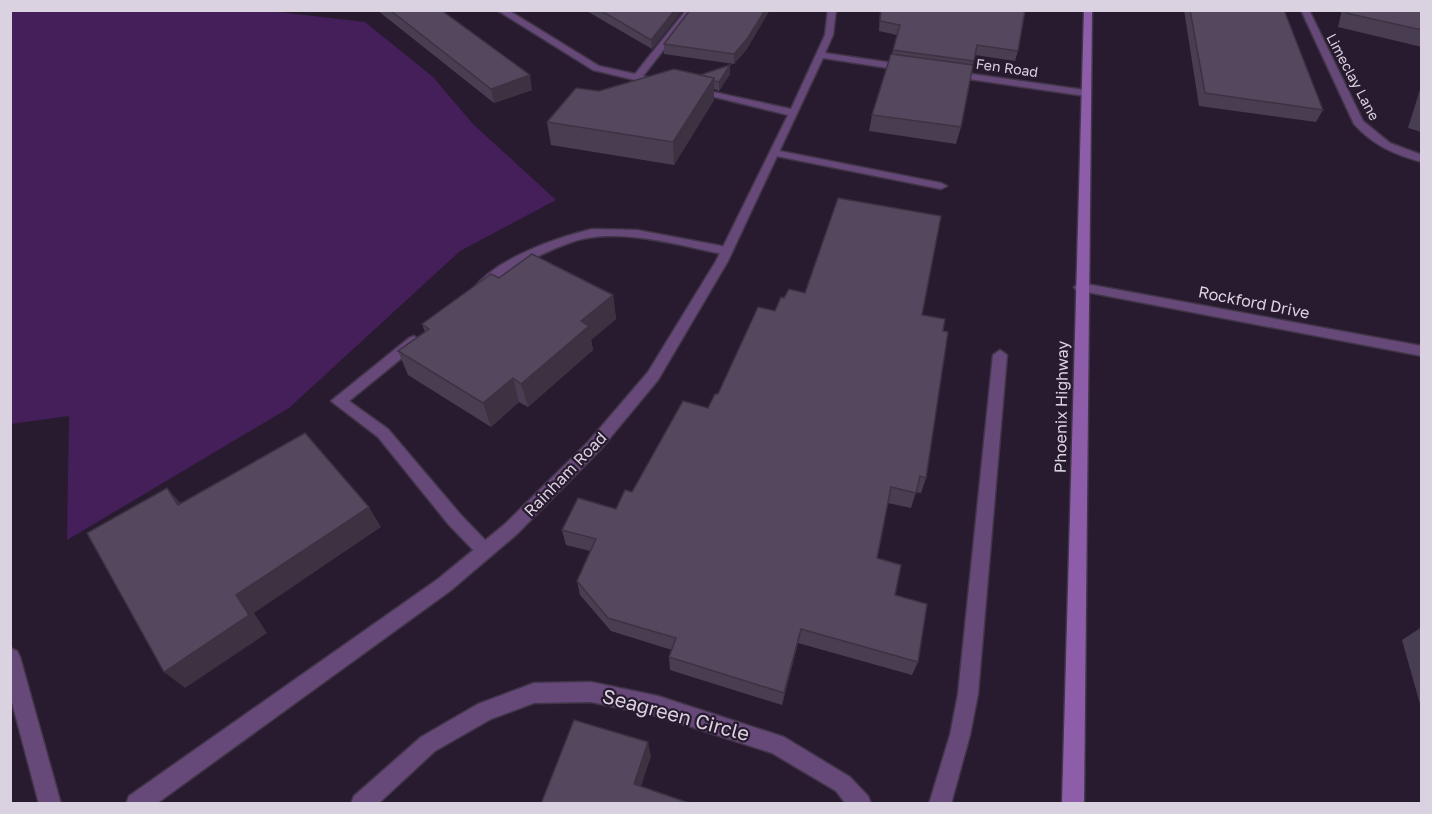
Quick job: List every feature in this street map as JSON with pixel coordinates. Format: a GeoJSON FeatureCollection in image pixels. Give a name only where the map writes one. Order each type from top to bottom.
{"type":"FeatureCollection","features":[{"type":"Feature","properties":{"kind":"main road","name":"Phoenix Highway"},"geometry":{"type":"LineString","coordinates":[[1073,804],[1088,10]]}},
{"type":"Feature","properties":{"kind":"street"},"geometry":{"type":"LineString","coordinates":[[501,10],[579,60],[596,68],[671,86]]}},
{"type":"Feature","properties":{"kind":"street","name":"Rainham Road"},"geometry":{"type":"LineString","coordinates":[[137,804],[444,585],[511,529],[594,446],[652,376],[727,251],[829,35],[832,10]]}},
{"type":"Feature","properties":{"kind":"street","name":"Limeclay Lane"},"geometry":{"type":"LineString","coordinates":[[1305,10],[1358,122],[1370,136],[1385,147],[1422,159]]}},
{"type":"Feature","properties":{"kind":"street"},"geometry":{"type":"LineString","coordinates":[[637,78],[689,11]]}},
{"type":"Feature","properties":{"kind":"street"},"geometry":{"type":"LineString","coordinates":[[819,55],[923,70]]}},
{"type":"Feature","properties":{"kind":"street","name":"Fen Road"},"geometry":{"type":"LineString","coordinates":[[935,72],[1085,93]]}},
{"type":"Feature","properties":{"kind":"street"},"geometry":{"type":"LineString","coordinates":[[682,88],[794,113]]}},
{"type":"Feature","properties":{"kind":"street"},"geometry":{"type":"LineString","coordinates":[[775,153],[941,186]]}},
{"type":"Feature","properties":{"kind":"street"},"geometry":{"type":"LineString","coordinates":[[473,295],[518,260],[568,239],[592,233],[637,234],[727,251]]}},
{"type":"Feature","properties":{"kind":"street","name":"Rockford Drive"},"geometry":{"type":"LineString","coordinates":[[1081,287],[1422,351]]}},
{"type":"Feature","properties":{"kind":"street"},"geometry":{"type":"LineString","coordinates":[[428,330],[338,401],[383,433],[455,520],[485,551]]}},
{"type":"Feature","properties":{"kind":"street"},"geometry":{"type":"LineString","coordinates":[[940,804],[960,735],[968,694],[1000,355]]}},
{"type":"Feature","properties":{"kind":"street"},"geometry":{"type":"LineString","coordinates":[[10,657],[50,804]]}},
{"type":"Feature","properties":{"kind":"street","name":"Seagreen Circle"},"geometry":{"type":"LineString","coordinates":[[362,804],[428,744],[485,711],[534,693],[591,692],[658,706],[777,744],[843,784],[860,804]]}},
{"type":"Feature","properties":{"kind":"shaded area"},"geometry":{"type":"Polygon","coordinates":[[[261,10],[365,22],[433,77],[473,124],[556,200],[460,251],[289,408],[67,540],[69,416],[11,424],[11,11],[261,10]]]}},
{"type":"Feature","properties":{"kind":"building"},"geometry":{"type":"Polygon","coordinates":[[[390,10],[441,10],[530,75],[491,89],[390,10]]]}},
{"type":"Feature","properties":{"kind":"building"},"geometry":{"type":"Polygon","coordinates":[[[600,10],[675,10],[651,40],[600,10]]]}},
{"type":"Feature","properties":{"kind":"building"},"geometry":{"type":"Polygon","coordinates":[[[690,10],[765,10],[747,39],[734,54],[664,44],[690,10]]]}},
{"type":"Feature","properties":{"kind":"building"},"geometry":{"type":"Polygon","coordinates":[[[881,10],[1025,10],[1018,51],[977,45],[974,61],[893,50],[900,25],[880,21],[881,10]]]}},
{"type":"Feature","properties":{"kind":"building"},"geometry":{"type":"Polygon","coordinates":[[[1190,10],[1284,10],[1323,110],[1205,93],[1190,10]]]}},
{"type":"Feature","properties":{"kind":"building"},"geometry":{"type":"Polygon","coordinates":[[[1347,10],[1422,10],[1422,30],[1346,13],[1347,10]]]}},
{"type":"Feature","properties":{"kind":"building"},"geometry":{"type":"Polygon","coordinates":[[[891,54],[973,65],[961,127],[872,115],[891,54]]]}},
{"type":"Feature","properties":{"kind":"building"},"geometry":{"type":"Polygon","coordinates":[[[730,65],[719,82],[714,81],[714,78],[700,75],[730,65]]]}},
{"type":"Feature","properties":{"kind":"building"},"geometry":{"type":"Polygon","coordinates":[[[674,69],[714,78],[673,142],[547,122],[576,88],[599,91],[674,69]]]}},
{"type":"Feature","properties":{"kind":"building"},"geometry":{"type":"Polygon","coordinates":[[[838,198],[941,216],[922,315],[945,319],[943,331],[948,332],[926,478],[920,476],[916,493],[891,487],[877,558],[901,565],[895,595],[927,604],[918,662],[801,629],[784,693],[669,657],[676,638],[608,618],[577,581],[596,539],[562,530],[578,498],[616,509],[625,490],[632,492],[683,401],[708,408],[715,394],[718,394],[758,307],[775,311],[781,297],[784,298],[789,289],[805,293],[838,198]]]}},
{"type":"Feature","properties":{"kind":"building"},"geometry":{"type":"Polygon","coordinates":[[[532,254],[613,295],[581,321],[589,326],[521,384],[513,378],[483,403],[398,351],[429,329],[422,324],[491,274],[499,278],[532,254]]]}},
{"type":"Feature","properties":{"kind":"building"},"geometry":{"type":"Polygon","coordinates":[[[305,433],[369,507],[236,595],[249,615],[164,672],[87,533],[167,488],[178,505],[305,433]]]}},
{"type":"Feature","properties":{"kind":"building"},"geometry":{"type":"Polygon","coordinates":[[[574,720],[648,742],[634,784],[692,804],[541,804],[574,720]]]}}]}
